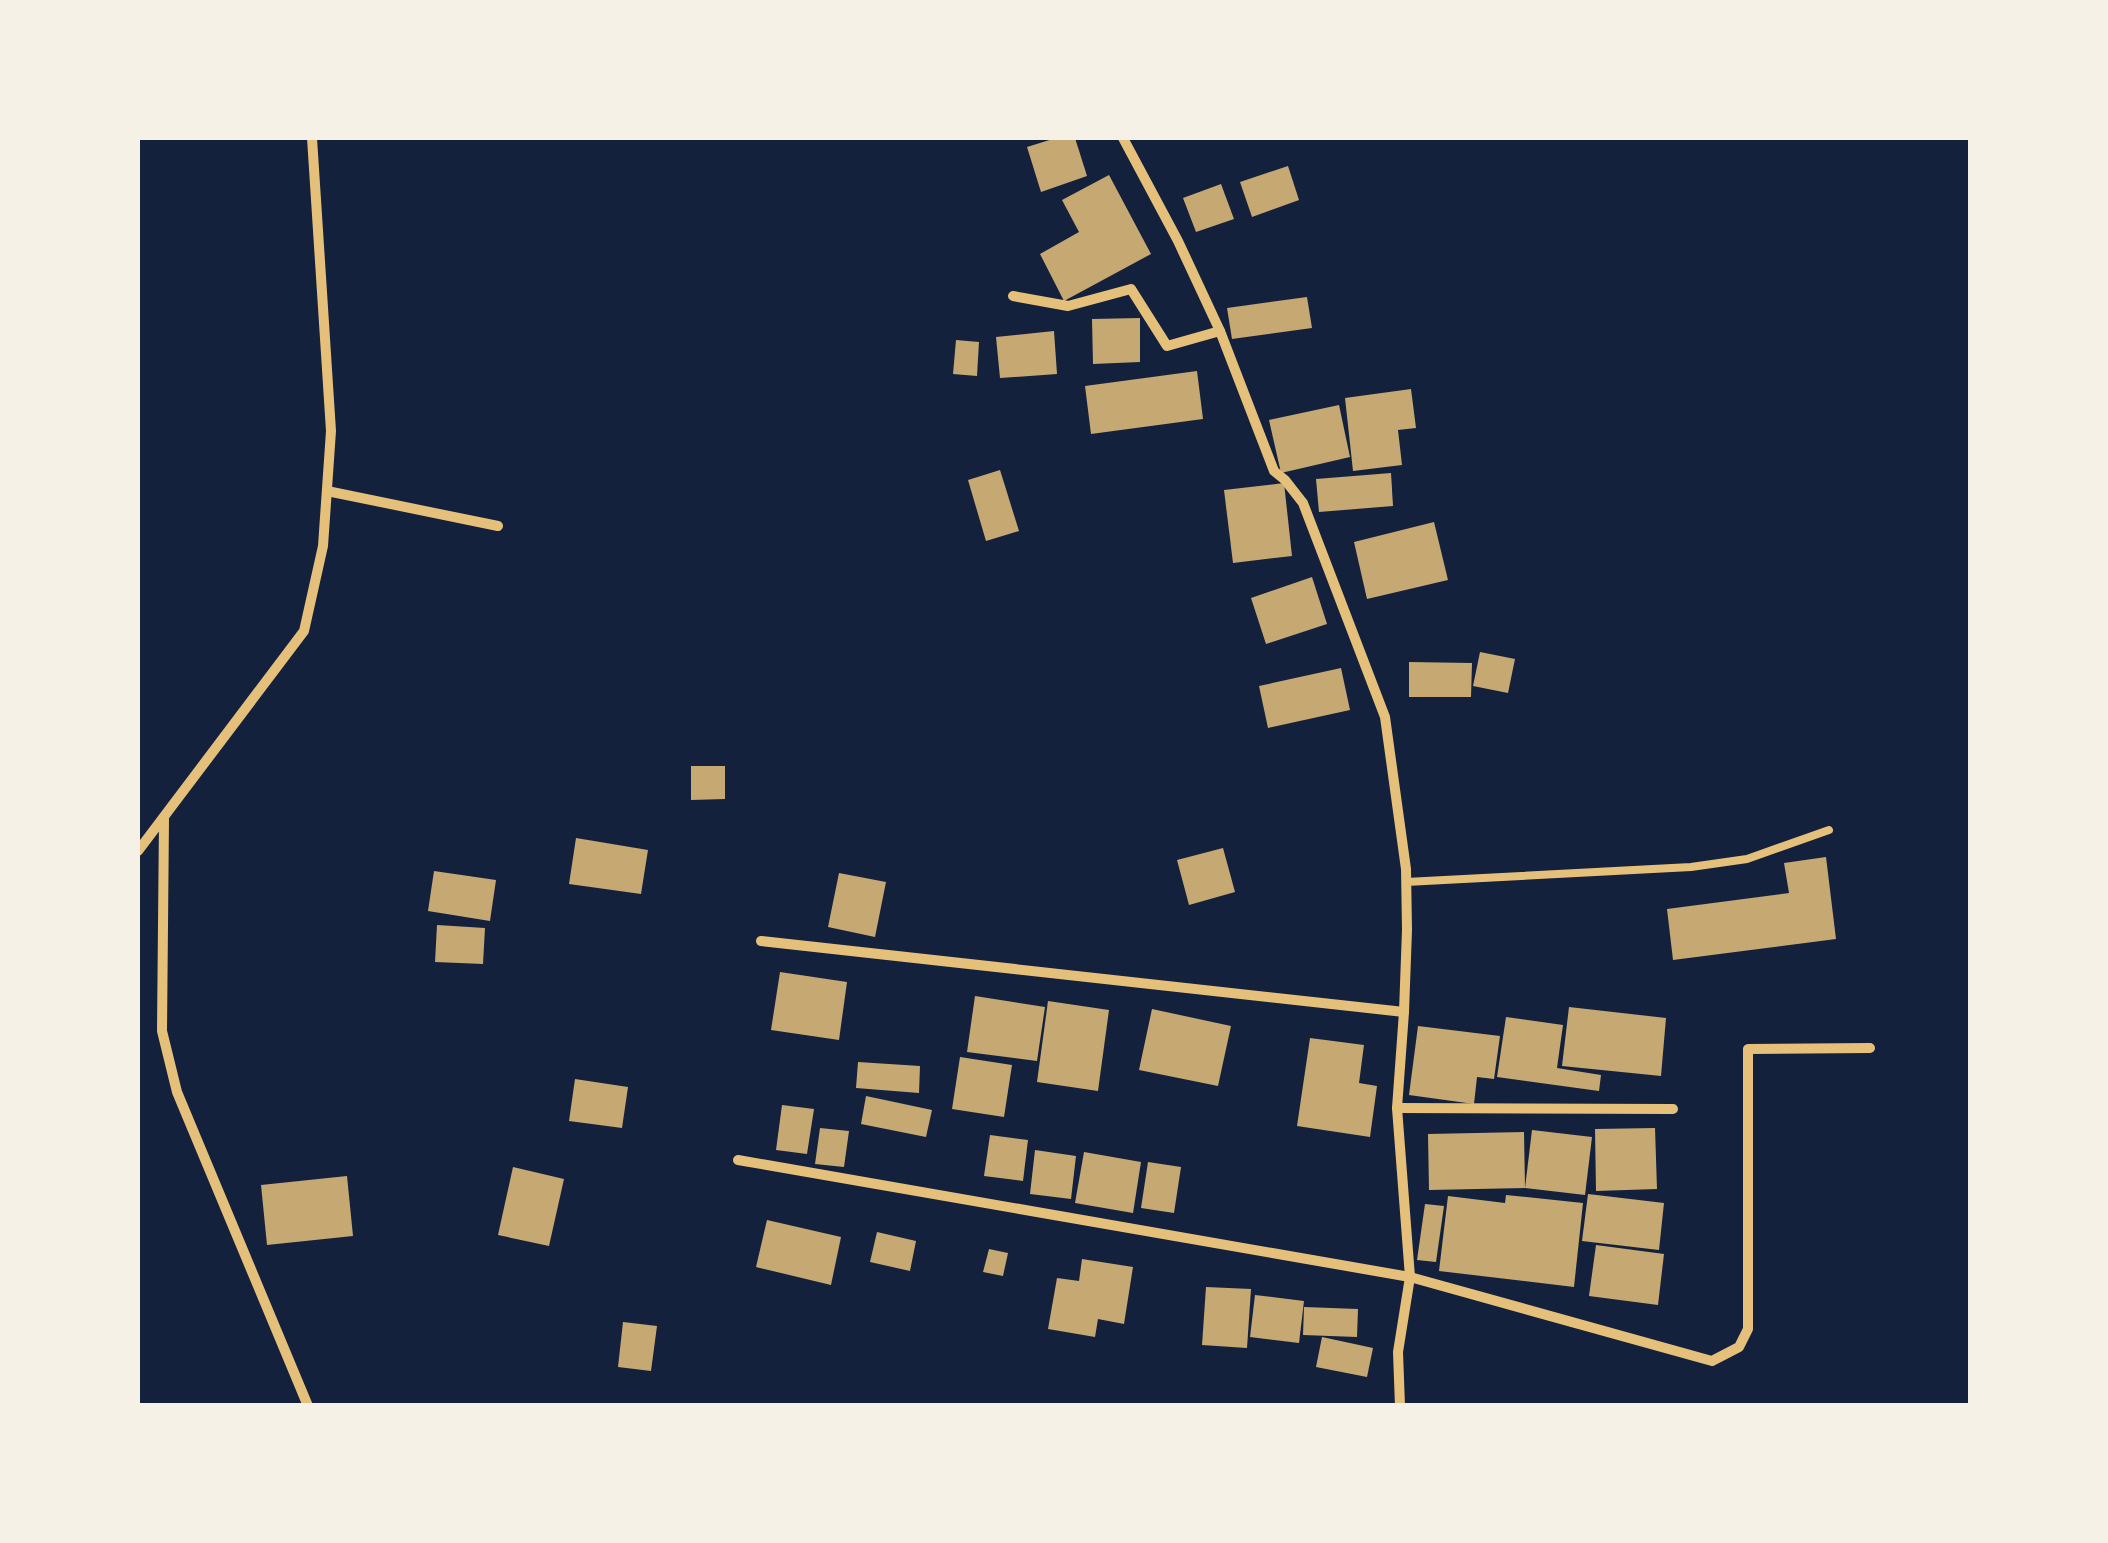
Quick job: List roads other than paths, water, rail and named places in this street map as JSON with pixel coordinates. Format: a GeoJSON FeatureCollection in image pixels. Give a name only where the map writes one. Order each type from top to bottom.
{"type":"FeatureCollection","features":[{"type":"Feature","properties":{"kind":"street"},"geometry":{"type":"LineString","coordinates":[[138,850],[304,631],[323,546],[331,431],[312,138]]}},
{"type":"Feature","properties":{"kind":"street"},"geometry":{"type":"LineString","coordinates":[[1124,138],[1220,331],[1274,471],[1303,503],[1385,717],[1406,882],[1404,1012],[1397,1108],[1410,1278],[1398,1352],[1400,1406]]}},
{"type":"Feature","properties":{"kind":"street"},"geometry":{"type":"LineString","coordinates":[[1012,296],[1068,306],[1130,289],[1167,346],[1220,331]]}},
{"type":"Feature","properties":{"kind":"street"},"geometry":{"type":"LineString","coordinates":[[326,491],[498,526]]}},
{"type":"Feature","properties":{"kind":"street"},"geometry":{"type":"LineString","coordinates":[[164,818],[162,1031],[177,1092],[308,1406]]}},
{"type":"Feature","properties":{"kind":"street"},"geometry":{"type":"LineString","coordinates":[[761,941],[1404,1012]]}},
{"type":"Feature","properties":{"kind":"street"},"geometry":{"type":"LineString","coordinates":[[738,1160],[1410,1278],[1712,1361],[1739,1348],[1748,1329],[1748,1049],[1870,1048]]}},
{"type":"Feature","properties":{"kind":"street"},"geometry":{"type":"LineString","coordinates":[[1397,1108],[1673,1110]]}},
{"type":"Feature","properties":{"kind":"lane"},"geometry":{"type":"LineString","coordinates":[[1406,882],[1710,864],[1748,859],[1829,830]]}}]}
